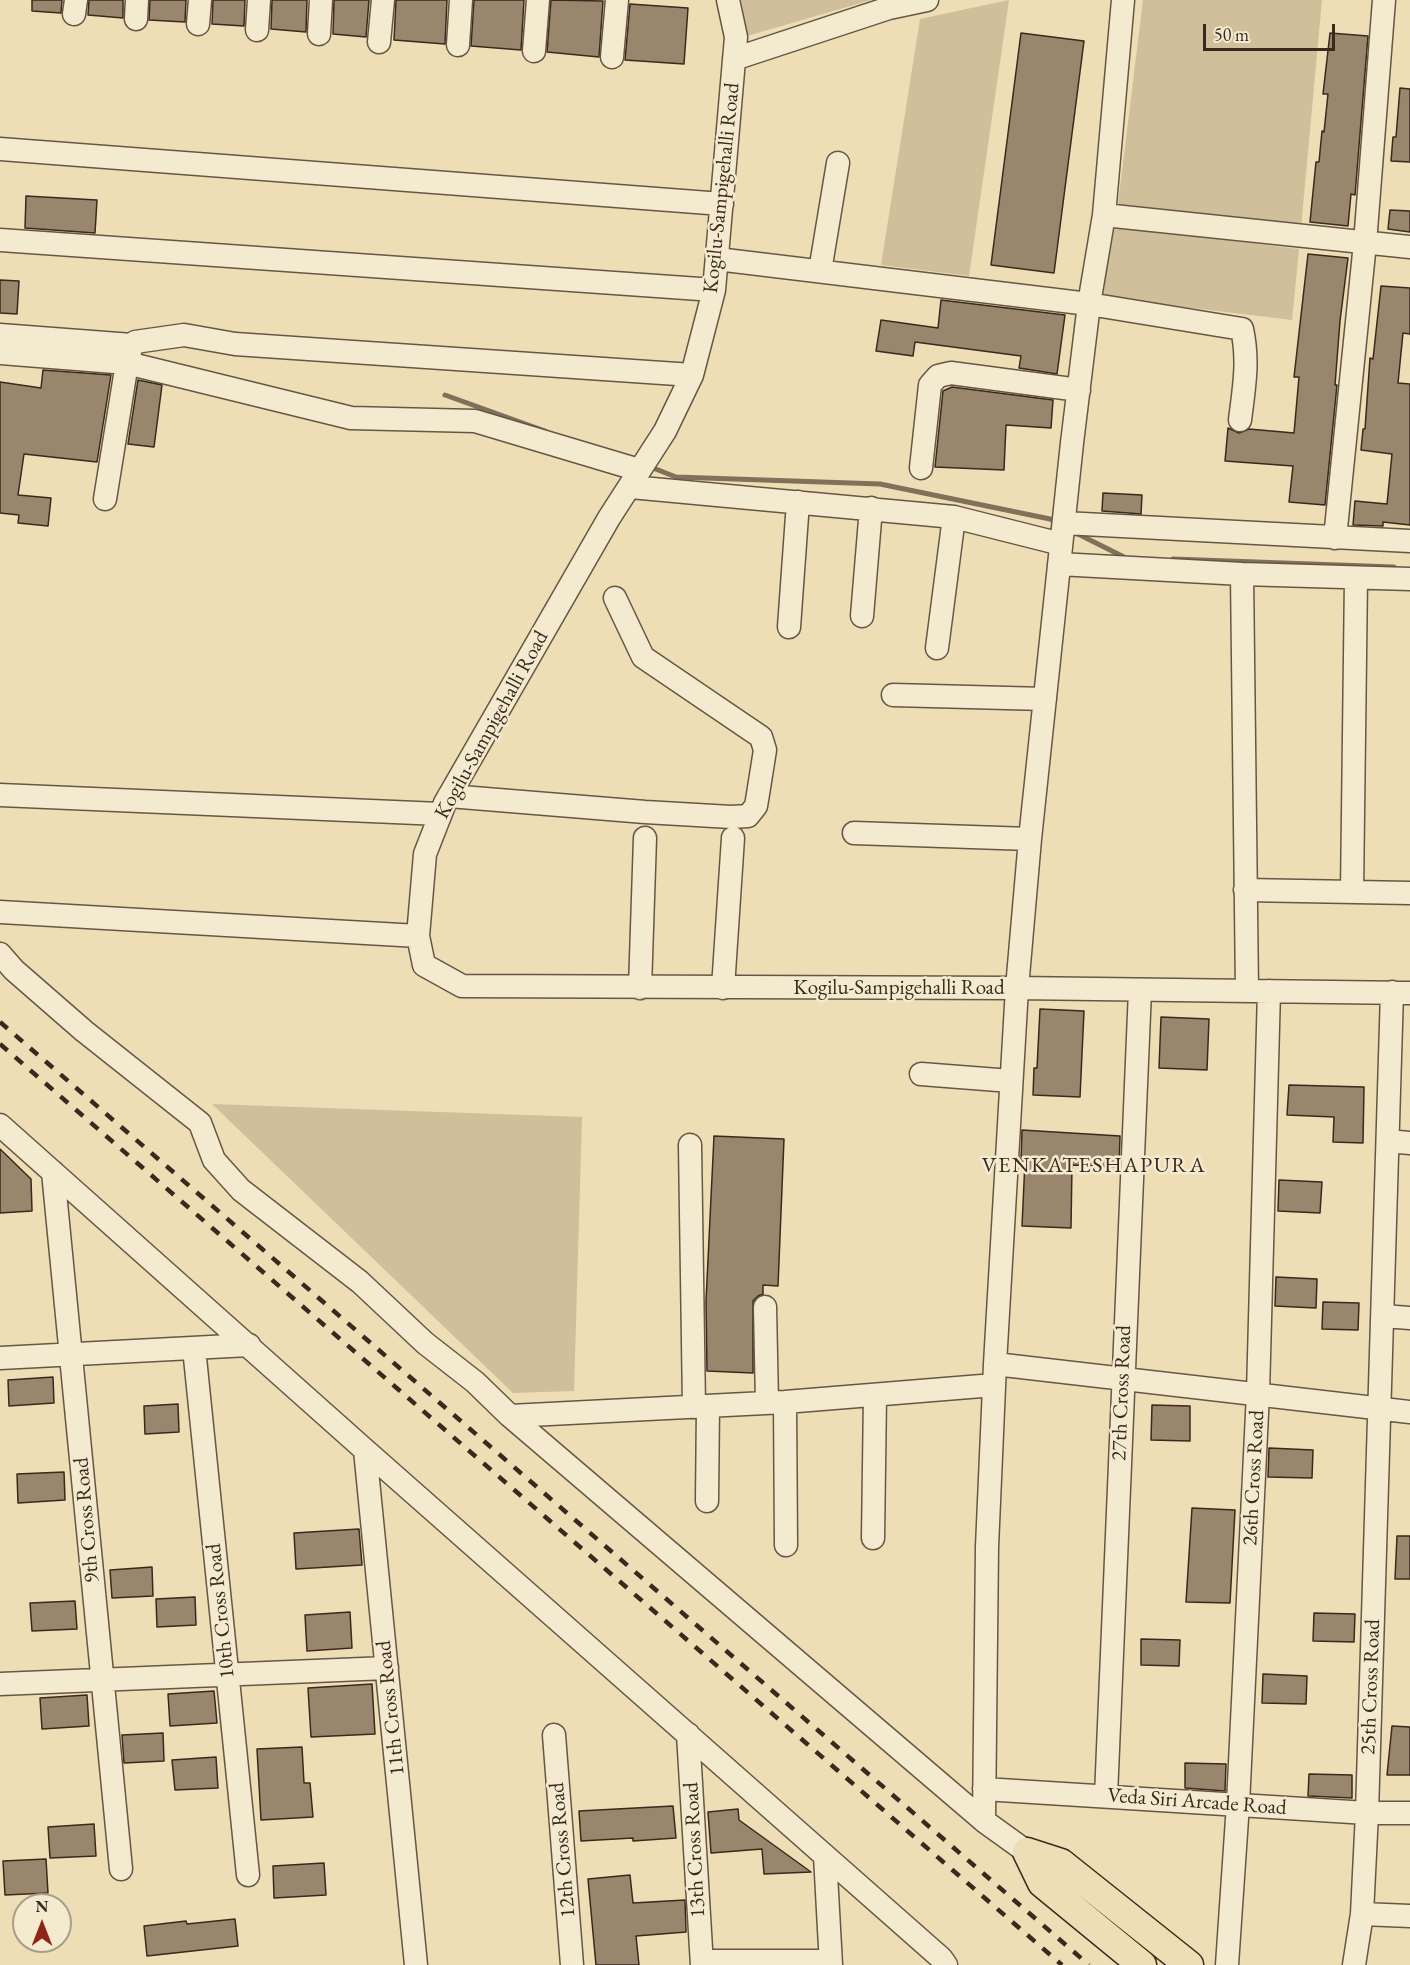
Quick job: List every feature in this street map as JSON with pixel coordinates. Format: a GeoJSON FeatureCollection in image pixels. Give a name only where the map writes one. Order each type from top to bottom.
{"type":"FeatureCollection","features":[{"type":"Feature","properties":{"kind":"main road"},"geometry":{"type":"LineString","coordinates":[[1027,1852],[1052,1873],[1142,1965]]}},
{"type":"Feature","properties":{"kind":"main road"},"geometry":{"type":"LineString","coordinates":[[1052,1873],[1189,1965]]}},
{"type":"Feature","properties":{"kind":"street"},"geometry":{"type":"LineString","coordinates":[[198,24],[200,0]]}},
{"type":"Feature","properties":{"kind":"street"},"geometry":{"type":"LineString","coordinates":[[256,30],[259,0]]}},
{"type":"Feature","properties":{"kind":"street"},"geometry":{"type":"LineString","coordinates":[[319,34],[321,0]]}},
{"type":"Feature","properties":{"kind":"street"},"geometry":{"type":"LineString","coordinates":[[379,42],[383,0]]}},
{"type":"Feature","properties":{"kind":"street"},"geometry":{"type":"LineString","coordinates":[[458,45],[461,0]]}},
{"type":"Feature","properties":{"kind":"street"},"geometry":{"type":"LineString","coordinates":[[534,51],[538,0]]}},
{"type":"Feature","properties":{"kind":"street"},"geometry":{"type":"LineString","coordinates":[[612,57],[616,0]]}},
{"type":"Feature","properties":{"kind":"street","name":"Kogilu-Sampigehalli Road"},"geometry":{"type":"LineString","coordinates":[[728,0],[736,37],[717,259],[714,290],[692,375],[665,431],[609,518],[445,805],[425,854],[418,936],[424,964],[462,986],[1401,992]]}},
{"type":"Feature","properties":{"kind":"street"},"geometry":{"type":"LineString","coordinates":[[734,59],[889,8],[927,0]]}},
{"type":"Feature","properties":{"kind":"street"},"geometry":{"type":"LineString","coordinates":[[984,1821],[987,1547],[994,1374],[1017,988],[1030,839],[1062,538],[1089,304],[1104,214],[1123,0]]}},
{"type":"Feature","properties":{"kind":"street"},"geometry":{"type":"LineString","coordinates":[[1335,538],[1365,243],[1384,0]]}},
{"type":"Feature","properties":{"kind":"street"},"geometry":{"type":"LineString","coordinates":[[0,149],[722,204]]}},
{"type":"Feature","properties":{"kind":"street"},"geometry":{"type":"LineString","coordinates":[[820,271],[838,163]]}},
{"type":"Feature","properties":{"kind":"street"},"geometry":{"type":"LineString","coordinates":[[1104,214],[1410,247]]}},
{"type":"Feature","properties":{"kind":"street"},"geometry":{"type":"LineString","coordinates":[[0,240],[714,290]]}},
{"type":"Feature","properties":{"kind":"street"},"geometry":{"type":"LineString","coordinates":[[717,259],[1089,304],[1242,329],[1247,350],[1247,370],[1240,420]]}},
{"type":"Feature","properties":{"kind":"street"},"geometry":{"type":"LineString","coordinates":[[0,335],[129,354],[351,418],[475,421],[639,471],[798,502],[954,517],[1242,574],[1410,579]]}},
{"type":"Feature","properties":{"kind":"street"},"geometry":{"type":"LineString","coordinates":[[105,499],[129,354],[135,342],[184,335],[235,344],[692,375]]}},
{"type":"Feature","properties":{"kind":"street"},"geometry":{"type":"LineString","coordinates":[[0,353],[129,354]]}},
{"type":"Feature","properties":{"kind":"street"},"geometry":{"type":"LineString","coordinates":[[921,468],[930,385],[938,376],[951,373],[1079,390]]}},
{"type":"Feature","properties":{"kind":"street"},"geometry":{"type":"LineString","coordinates":[[789,627],[798,502]]}},
{"type":"Feature","properties":{"kind":"street"},"geometry":{"type":"LineString","coordinates":[[862,616],[872,508]]}},
{"type":"Feature","properties":{"kind":"street"},"geometry":{"type":"LineString","coordinates":[[937,648],[954,517]]}},
{"type":"Feature","properties":{"kind":"street"},"geometry":{"type":"LineString","coordinates":[[1062,538],[1335,538],[1410,541]]}},
{"type":"Feature","properties":{"kind":"street"},"geometry":{"type":"LineString","coordinates":[[1242,574],[1247,991]]}},
{"type":"Feature","properties":{"kind":"street"},"geometry":{"type":"LineString","coordinates":[[1352,892],[1356,578]]}},
{"type":"Feature","properties":{"kind":"street"},"geometry":{"type":"LineString","coordinates":[[0,795],[445,805],[748,816],[756,806],[757,800],[765,750],[761,737],[643,657],[615,598]]}},
{"type":"Feature","properties":{"kind":"street"},"geometry":{"type":"LineString","coordinates":[[892,695],[1045,699]]}},
{"type":"Feature","properties":{"kind":"street"},"geometry":{"type":"LineString","coordinates":[[854,833],[1030,839]]}},
{"type":"Feature","properties":{"kind":"street"},"geometry":{"type":"LineString","coordinates":[[640,988],[645,838]]}},
{"type":"Feature","properties":{"kind":"street"},"geometry":{"type":"LineString","coordinates":[[723,988],[733,838]]}},
{"type":"Feature","properties":{"kind":"street"},"geometry":{"type":"LineString","coordinates":[[1245,890],[1410,893]]}},
{"type":"Feature","properties":{"kind":"street"},"geometry":{"type":"LineString","coordinates":[[0,912],[418,936]]}},
{"type":"Feature","properties":{"kind":"street"},"geometry":{"type":"LineString","coordinates":[[0,954],[14,970],[84,1031],[200,1123],[214,1160],[242,1190],[360,1282],[425,1343],[475,1382],[510,1416],[984,1821],[1027,1852]]}},
{"type":"Feature","properties":{"kind":"street","name":"27th Cross Road"},"geometry":{"type":"LineString","coordinates":[[1106,1796],[1140,990]]}},
{"type":"Feature","properties":{"kind":"street","name":"26th Cross Road"},"geometry":{"type":"LineString","coordinates":[[1227,1965],[1238,1804],[1258,1393],[1269,991]]}},
{"type":"Feature","properties":{"kind":"street","name":"25th Cross Road"},"geometry":{"type":"LineString","coordinates":[[1354,1965],[1362,1914],[1367,1813],[1383,1316],[1399,1142],[1401,992]]}},
{"type":"Feature","properties":{"kind":"street"},"geometry":{"type":"LineString","coordinates":[[921,1074],[1011,1081]]}},
{"type":"Feature","properties":{"kind":"street"},"geometry":{"type":"LineString","coordinates":[[0,1125],[941,1958],[946,1965]]}},
{"type":"Feature","properties":{"kind":"street"},"geometry":{"type":"LineString","coordinates":[[690,1144],[707,1501]]}},
{"type":"Feature","properties":{"kind":"street","name":"9th Cross Road"},"geometry":{"type":"LineString","coordinates":[[53,1172],[121,1869]]}},
{"type":"Feature","properties":{"kind":"street"},"geometry":{"type":"LineString","coordinates":[[765,1306],[776,1403],[786,1545]]}},
{"type":"Feature","properties":{"kind":"street"},"geometry":{"type":"LineString","coordinates":[[1383,1316],[1410,1318]]}},
{"type":"Feature","properties":{"kind":"street"},"geometry":{"type":"LineString","coordinates":[[0,1358],[249,1345]]}},
{"type":"Feature","properties":{"kind":"street","name":"10th Cross Road"},"geometry":{"type":"LineString","coordinates":[[194,1348],[248,1875]]}},
{"type":"Feature","properties":{"kind":"street"},"geometry":{"type":"LineString","coordinates":[[510,1416],[875,1396],[994,1374],[1122,1379],[1410,1412]]}},
{"type":"Feature","properties":{"kind":"street"},"geometry":{"type":"LineString","coordinates":[[873,1538],[875,1396]]}},
{"type":"Feature","properties":{"kind":"street","name":"11th Cross Road"},"geometry":{"type":"LineString","coordinates":[[365,1450],[416,1965]]}},
{"type":"Feature","properties":{"kind":"street"},"geometry":{"type":"LineString","coordinates":[[0,1684],[387,1668]]}},
{"type":"Feature","properties":{"kind":"street","name":"13th Cross Road"},"geometry":{"type":"LineString","coordinates":[[688,1734],[702,1963]]}},
{"type":"Feature","properties":{"kind":"street","name":"12th Cross Road"},"geometry":{"type":"LineString","coordinates":[[554,1735],[572,1965]]}},
{"type":"Feature","properties":{"kind":"street","name":"Veda Siri Arcade Road"},"geometry":{"type":"LineString","coordinates":[[984,1789],[1367,1813],[1410,1813]]}},
{"type":"Feature","properties":{"kind":"street"},"geometry":{"type":"LineString","coordinates":[[702,1963],[830,1963],[825,1856]]}},
{"type":"Feature","properties":{"kind":"street"},"geometry":{"type":"LineString","coordinates":[[1362,1914],[1410,1916]]}},
{"type":"Feature","properties":{"kind":"shaded area"},"geometry":{"type":"Polygon","coordinates":[[[741,0],[871,0],[747,36],[741,0]]]}},
{"type":"Feature","properties":{"kind":"shaded area"},"geometry":{"type":"Polygon","coordinates":[[[1009,0],[969,276],[881,265],[920,19],[1009,0]]]}},
{"type":"Feature","properties":{"kind":"shaded area"},"geometry":{"type":"Polygon","coordinates":[[[1143,0],[1322,0],[1301,228],[1118,204],[1143,0]]]}},
{"type":"Feature","properties":{"kind":"shaded area"},"geometry":{"type":"Polygon","coordinates":[[[1115,226],[1299,249],[1292,320],[1101,297],[1115,226]]]}},
{"type":"Feature","properties":{"kind":"shaded area"},"geometry":{"type":"Polygon","coordinates":[[[212,1104],[582,1117],[574,1391],[513,1393],[212,1104]]]}},
{"type":"Feature","properties":{"kind":"building"},"geometry":{"type":"Polygon","coordinates":[[[32,0],[62,0],[61,13],[32,11],[32,0]]]}},
{"type":"Feature","properties":{"kind":"building"},"geometry":{"type":"Polygon","coordinates":[[[89,0],[123,0],[123,18],[88,15],[89,0]]]}},
{"type":"Feature","properties":{"kind":"building"},"geometry":{"type":"Polygon","coordinates":[[[150,0],[186,0],[185,22],[149,20],[150,0]]]}},
{"type":"Feature","properties":{"kind":"building"},"geometry":{"type":"Polygon","coordinates":[[[213,0],[245,0],[244,26],[212,24],[213,0]]]}},
{"type":"Feature","properties":{"kind":"building"},"geometry":{"type":"Polygon","coordinates":[[[272,0],[307,0],[306,32],[271,29],[272,0]]]}},
{"type":"Feature","properties":{"kind":"building"},"geometry":{"type":"Polygon","coordinates":[[[334,0],[369,0],[366,37],[333,34],[334,0]]]}},
{"type":"Feature","properties":{"kind":"building"},"geometry":{"type":"Polygon","coordinates":[[[396,0],[447,0],[445,44],[394,40],[396,0]]]}},
{"type":"Feature","properties":{"kind":"building"},"geometry":{"type":"Polygon","coordinates":[[[474,0],[524,0],[521,50],[471,46],[474,0]]]}},
{"type":"Feature","properties":{"kind":"building"},"geometry":{"type":"Polygon","coordinates":[[[551,0],[603,1],[599,57],[547,52],[551,0]]]}},
{"type":"Feature","properties":{"kind":"building"},"geometry":{"type":"Polygon","coordinates":[[[630,4],[688,8],[684,64],[625,60],[630,4]]]}},
{"type":"Feature","properties":{"kind":"building"},"geometry":{"type":"Polygon","coordinates":[[[1021,33],[1084,41],[1054,273],[991,265],[1021,33]]]}},
{"type":"Feature","properties":{"kind":"building"},"geometry":{"type":"Polygon","coordinates":[[[1330,33],[1368,36],[1355,195],[1351,194],[1348,226],[1310,222],[1316,162],[1319,162],[1322,131],[1324,132],[1328,94],[1323,94],[1330,33]]]}},
{"type":"Feature","properties":{"kind":"building"},"geometry":{"type":"Polygon","coordinates":[[[1400,88],[1410,89],[1410,162],[1391,161],[1393,137],[1396,137],[1400,88]]]}},
{"type":"Feature","properties":{"kind":"building"},"geometry":{"type":"Polygon","coordinates":[[[26,196],[97,200],[95,233],[25,228],[26,196]]]}},
{"type":"Feature","properties":{"kind":"building"},"geometry":{"type":"Polygon","coordinates":[[[1390,210],[1410,211],[1410,232],[1388,229],[1390,210]]]}},
{"type":"Feature","properties":{"kind":"building"},"geometry":{"type":"Polygon","coordinates":[[[1308,254],[1348,258],[1340,321],[1335,385],[1337,385],[1325,505],[1289,502],[1293,466],[1225,461],[1228,428],[1239,433],[1249,429],[1294,433],[1299,377],[1294,377],[1308,254]]]}},
{"type":"Feature","properties":{"kind":"building"},"geometry":{"type":"Polygon","coordinates":[[[0,280],[19,281],[17,314],[0,313],[0,280]]]}},
{"type":"Feature","properties":{"kind":"building"},"geometry":{"type":"Polygon","coordinates":[[[1381,286],[1410,288],[1410,334],[1403,333],[1398,383],[1410,384],[1410,525],[1383,522],[1383,526],[1353,525],[1355,501],[1387,504],[1392,454],[1361,450],[1363,429],[1365,429],[1370,358],[1373,359],[1381,286]]]}},
{"type":"Feature","properties":{"kind":"building"},"geometry":{"type":"Polygon","coordinates":[[[941,300],[1065,315],[1057,374],[1019,368],[1021,356],[915,342],[913,356],[876,351],[881,320],[938,328],[941,300]]]}},
{"type":"Feature","properties":{"kind":"building"},"geometry":{"type":"Polygon","coordinates":[[[43,370],[111,375],[97,462],[24,454],[18,495],[51,498],[48,526],[18,523],[19,515],[0,513],[0,382],[41,388],[43,370]]]}},
{"type":"Feature","properties":{"kind":"building"},"geometry":{"type":"Polygon","coordinates":[[[138,380],[162,385],[154,447],[128,444],[138,380]]]}},
{"type":"Feature","properties":{"kind":"building"},"geometry":{"type":"Polygon","coordinates":[[[952,387],[1053,400],[1051,428],[1006,425],[1004,470],[935,467],[943,391],[952,387]]]}},
{"type":"Feature","properties":{"kind":"building"},"geometry":{"type":"Polygon","coordinates":[[[1103,493],[1142,495],[1141,514],[1102,511],[1103,493]]]}},
{"type":"Feature","properties":{"kind":"building"},"geometry":{"type":"Polygon","coordinates":[[[1040,1009],[1084,1011],[1080,1097],[1033,1095],[1040,1009]]]}},
{"type":"Feature","properties":{"kind":"building"},"geometry":{"type":"Polygon","coordinates":[[[1161,1017],[1209,1019],[1207,1070],[1159,1068],[1161,1017]]]}},
{"type":"Feature","properties":{"kind":"building"},"geometry":{"type":"Polygon","coordinates":[[[1289,1085],[1364,1087],[1363,1143],[1333,1142],[1334,1117],[1287,1115],[1289,1085]]]}},
{"type":"Feature","properties":{"kind":"building"},"geometry":{"type":"Polygon","coordinates":[[[1022,1130],[1120,1136],[1119,1167],[1072,1165],[1071,1228],[1022,1226],[1025,1161],[1021,1161],[1022,1130]]]}},
{"type":"Feature","properties":{"kind":"building"},"geometry":{"type":"Polygon","coordinates":[[[714,1136],[784,1139],[778,1286],[763,1285],[763,1294],[753,1301],[753,1373],[707,1371],[706,1301],[714,1136]]]}},
{"type":"Feature","properties":{"kind":"building"},"geometry":{"type":"Polygon","coordinates":[[[0,1149],[31,1179],[32,1211],[0,1213],[0,1149]]]}},
{"type":"Feature","properties":{"kind":"building"},"geometry":{"type":"Polygon","coordinates":[[[1279,1180],[1322,1182],[1320,1213],[1278,1211],[1279,1180]]]}},
{"type":"Feature","properties":{"kind":"building"},"geometry":{"type":"Polygon","coordinates":[[[1276,1277],[1317,1279],[1316,1308],[1275,1306],[1276,1277]]]}},
{"type":"Feature","properties":{"kind":"building"},"geometry":{"type":"Polygon","coordinates":[[[1323,1302],[1359,1303],[1358,1330],[1322,1329],[1323,1302]]]}},
{"type":"Feature","properties":{"kind":"building"},"geometry":{"type":"Polygon","coordinates":[[[53,1377],[54,1403],[9,1406],[8,1380],[53,1377]]]}},
{"type":"Feature","properties":{"kind":"building"},"geometry":{"type":"Polygon","coordinates":[[[178,1404],[179,1432],[145,1434],[144,1406],[178,1404]]]}},
{"type":"Feature","properties":{"kind":"building"},"geometry":{"type":"Polygon","coordinates":[[[1152,1405],[1190,1406],[1190,1441],[1151,1440],[1152,1405]]]}},
{"type":"Feature","properties":{"kind":"building"},"geometry":{"type":"Polygon","coordinates":[[[1269,1448],[1313,1450],[1312,1478],[1268,1477],[1269,1448]]]}},
{"type":"Feature","properties":{"kind":"building"},"geometry":{"type":"Polygon","coordinates":[[[64,1472],[65,1500],[18,1503],[17,1474],[64,1472]]]}},
{"type":"Feature","properties":{"kind":"building"},"geometry":{"type":"Polygon","coordinates":[[[1192,1508],[1235,1510],[1230,1603],[1186,1602],[1192,1508]]]}},
{"type":"Feature","properties":{"kind":"building"},"geometry":{"type":"Polygon","coordinates":[[[359,1529],[362,1565],[296,1569],[294,1533],[359,1529]]]}},
{"type":"Feature","properties":{"kind":"building"},"geometry":{"type":"Polygon","coordinates":[[[1397,1536],[1410,1536],[1410,1579],[1395,1579],[1397,1536]]]}},
{"type":"Feature","properties":{"kind":"building"},"geometry":{"type":"Polygon","coordinates":[[[152,1567],[153,1596],[112,1598],[110,1570],[152,1567]]]}},
{"type":"Feature","properties":{"kind":"building"},"geometry":{"type":"Polygon","coordinates":[[[195,1597],[196,1625],[157,1627],[156,1599],[195,1597]]]}},
{"type":"Feature","properties":{"kind":"building"},"geometry":{"type":"Polygon","coordinates":[[[75,1601],[77,1629],[32,1631],[30,1603],[75,1601]]]}},
{"type":"Feature","properties":{"kind":"building"},"geometry":{"type":"Polygon","coordinates":[[[350,1612],[352,1648],[307,1651],[305,1615],[350,1612]]]}},
{"type":"Feature","properties":{"kind":"building"},"geometry":{"type":"Polygon","coordinates":[[[1314,1613],[1355,1614],[1354,1642],[1313,1641],[1314,1613]]]}},
{"type":"Feature","properties":{"kind":"building"},"geometry":{"type":"Polygon","coordinates":[[[1141,1639],[1180,1640],[1179,1666],[1141,1665],[1141,1639]]]}},
{"type":"Feature","properties":{"kind":"building"},"geometry":{"type":"Polygon","coordinates":[[[1263,1674],[1307,1676],[1306,1704],[1262,1703],[1263,1674]]]}},
{"type":"Feature","properties":{"kind":"building"},"geometry":{"type":"Polygon","coordinates":[[[372,1684],[375,1734],[311,1737],[308,1688],[372,1684]]]}},
{"type":"Feature","properties":{"kind":"building"},"geometry":{"type":"Polygon","coordinates":[[[214,1691],[217,1723],[170,1726],[168,1694],[214,1691]]]}},
{"type":"Feature","properties":{"kind":"building"},"geometry":{"type":"Polygon","coordinates":[[[87,1695],[89,1726],[42,1729],[40,1698],[87,1695]]]}},
{"type":"Feature","properties":{"kind":"building"},"geometry":{"type":"Polygon","coordinates":[[[1392,1726],[1410,1727],[1410,1775],[1387,1775],[1392,1726]]]}},
{"type":"Feature","properties":{"kind":"building"},"geometry":{"type":"Polygon","coordinates":[[[163,1733],[164,1761],[124,1763],[122,1735],[163,1733]]]}},
{"type":"Feature","properties":{"kind":"building"},"geometry":{"type":"Polygon","coordinates":[[[302,1747],[304,1783],[310,1783],[313,1817],[261,1820],[257,1749],[302,1747]]]}},
{"type":"Feature","properties":{"kind":"building"},"geometry":{"type":"Polygon","coordinates":[[[216,1757],[218,1788],[175,1790],[172,1760],[216,1757]]]}},
{"type":"Feature","properties":{"kind":"building"},"geometry":{"type":"Polygon","coordinates":[[[1185,1763],[1226,1764],[1225,1791],[1185,1788],[1185,1763]]]}},
{"type":"Feature","properties":{"kind":"building"},"geometry":{"type":"Polygon","coordinates":[[[1309,1774],[1352,1775],[1352,1798],[1308,1796],[1309,1774]]]}},
{"type":"Feature","properties":{"kind":"building"},"geometry":{"type":"Polygon","coordinates":[[[673,1806],[676,1838],[581,1841],[579,1811],[673,1806]]]}},
{"type":"Feature","properties":{"kind":"building"},"geometry":{"type":"Polygon","coordinates":[[[738,1809],[739,1820],[811,1872],[764,1874],[762,1849],[711,1853],[708,1812],[738,1809]]]}},
{"type":"Feature","properties":{"kind":"building"},"geometry":{"type":"Polygon","coordinates":[[[94,1824],[96,1856],[50,1858],[48,1827],[94,1824]]]}},
{"type":"Feature","properties":{"kind":"building"},"geometry":{"type":"Polygon","coordinates":[[[46,1859],[48,1893],[5,1895],[3,1861],[46,1859]]]}},
{"type":"Feature","properties":{"kind":"building"},"geometry":{"type":"Polygon","coordinates":[[[324,1863],[326,1895],[274,1898],[273,1866],[324,1863]]]}},
{"type":"Feature","properties":{"kind":"building"},"geometry":{"type":"Polygon","coordinates":[[[630,1875],[633,1903],[685,1900],[686,1932],[636,1936],[639,1965],[596,1965],[588,1879],[630,1875]]]}},
{"type":"Feature","properties":{"kind":"building"},"geometry":{"type":"Polygon","coordinates":[[[235,1919],[238,1946],[147,1956],[144,1926],[235,1919]]]}},
{"type":"Feature","properties":{"kind":"waterway"},"geometry":{"type":"LineString","coordinates":[[445,395],[545,431]]}},
{"type":"Feature","properties":{"kind":"waterway"},"geometry":{"type":"LineString","coordinates":[[648,466],[676,477],[880,484],[1050,519],[1058,523]]}},
{"type":"Feature","properties":{"kind":"waterway"},"geometry":{"type":"LineString","coordinates":[[1074,532],[1124,557]]}},
{"type":"Feature","properties":{"kind":"waterway"},"geometry":{"type":"LineString","coordinates":[[1173,559],[1394,567]]}},
{"type":"Feature","properties":{"kind":"railway"},"geometry":{"type":"LineString","coordinates":[[0,1022],[1089,1965]]}},
{"type":"Feature","properties":{"kind":"railway"},"geometry":{"type":"LineString","coordinates":[[0,1044],[1062,1965]]}},
{"type":"Feature","properties":{"kind":"district","name":"VENKATESHAPURA"},"geometry":{"type":"Point","coordinates":[1094,1166]}}]}
